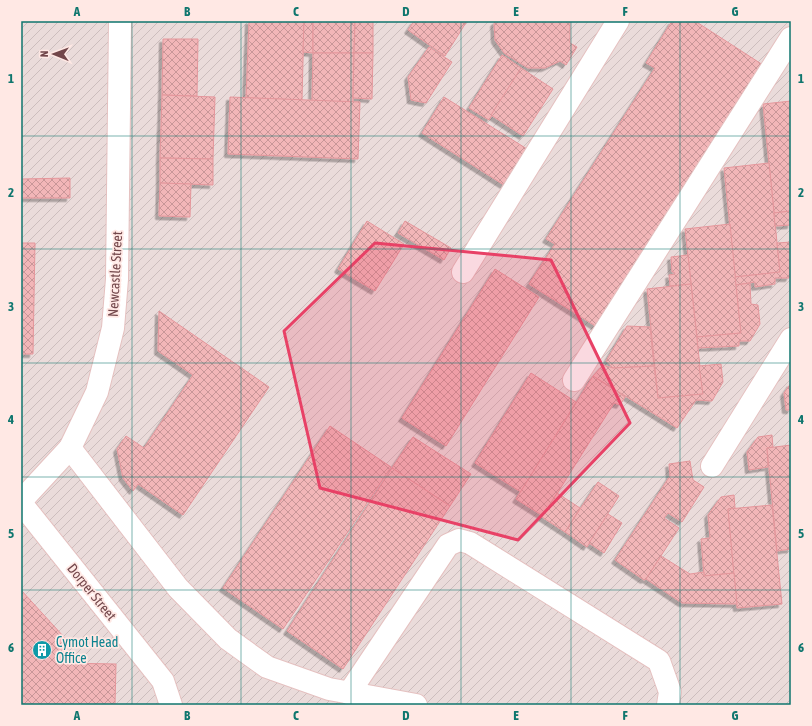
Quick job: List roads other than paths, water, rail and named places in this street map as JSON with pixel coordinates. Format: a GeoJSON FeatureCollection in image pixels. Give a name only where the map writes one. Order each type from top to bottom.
{"type":"FeatureCollection","features":[{"type":"Feature","properties":{"kind":"street","name":"Newcastle Street"},"geometry":{"type":"LineString","coordinates":[[21,502],[70,448],[97,392],[112,328],[117,279],[120,21]]}},
{"type":"Feature","properties":{"kind":"street"},"geometry":{"type":"LineString","coordinates":[[463,272],[618,21]]}},
{"type":"Feature","properties":{"kind":"street"},"geometry":{"type":"LineString","coordinates":[[574,380],[791,38]]}},
{"type":"Feature","properties":{"kind":"street"},"geometry":{"type":"LineString","coordinates":[[712,466],[791,339]]}},
{"type":"Feature","properties":{"kind":"street"},"geometry":{"type":"LineString","coordinates":[[70,448],[178,588],[228,639],[267,667],[329,689],[416,705]]}},
{"type":"Feature","properties":{"kind":"street","name":"Dorper Street"},"geometry":{"type":"LineString","coordinates":[[21,502],[163,681],[171,705]]}},
{"type":"Feature","properties":{"kind":"street"},"geometry":{"type":"LineString","coordinates":[[349,693],[448,545],[460,540],[470,543],[659,661],[670,692],[668,705]]}},
{"type":"Feature","properties":{"kind":"place","name":"Cymot Head Office"},"geometry":{"type":"Point","coordinates":[42,650]}}]}
